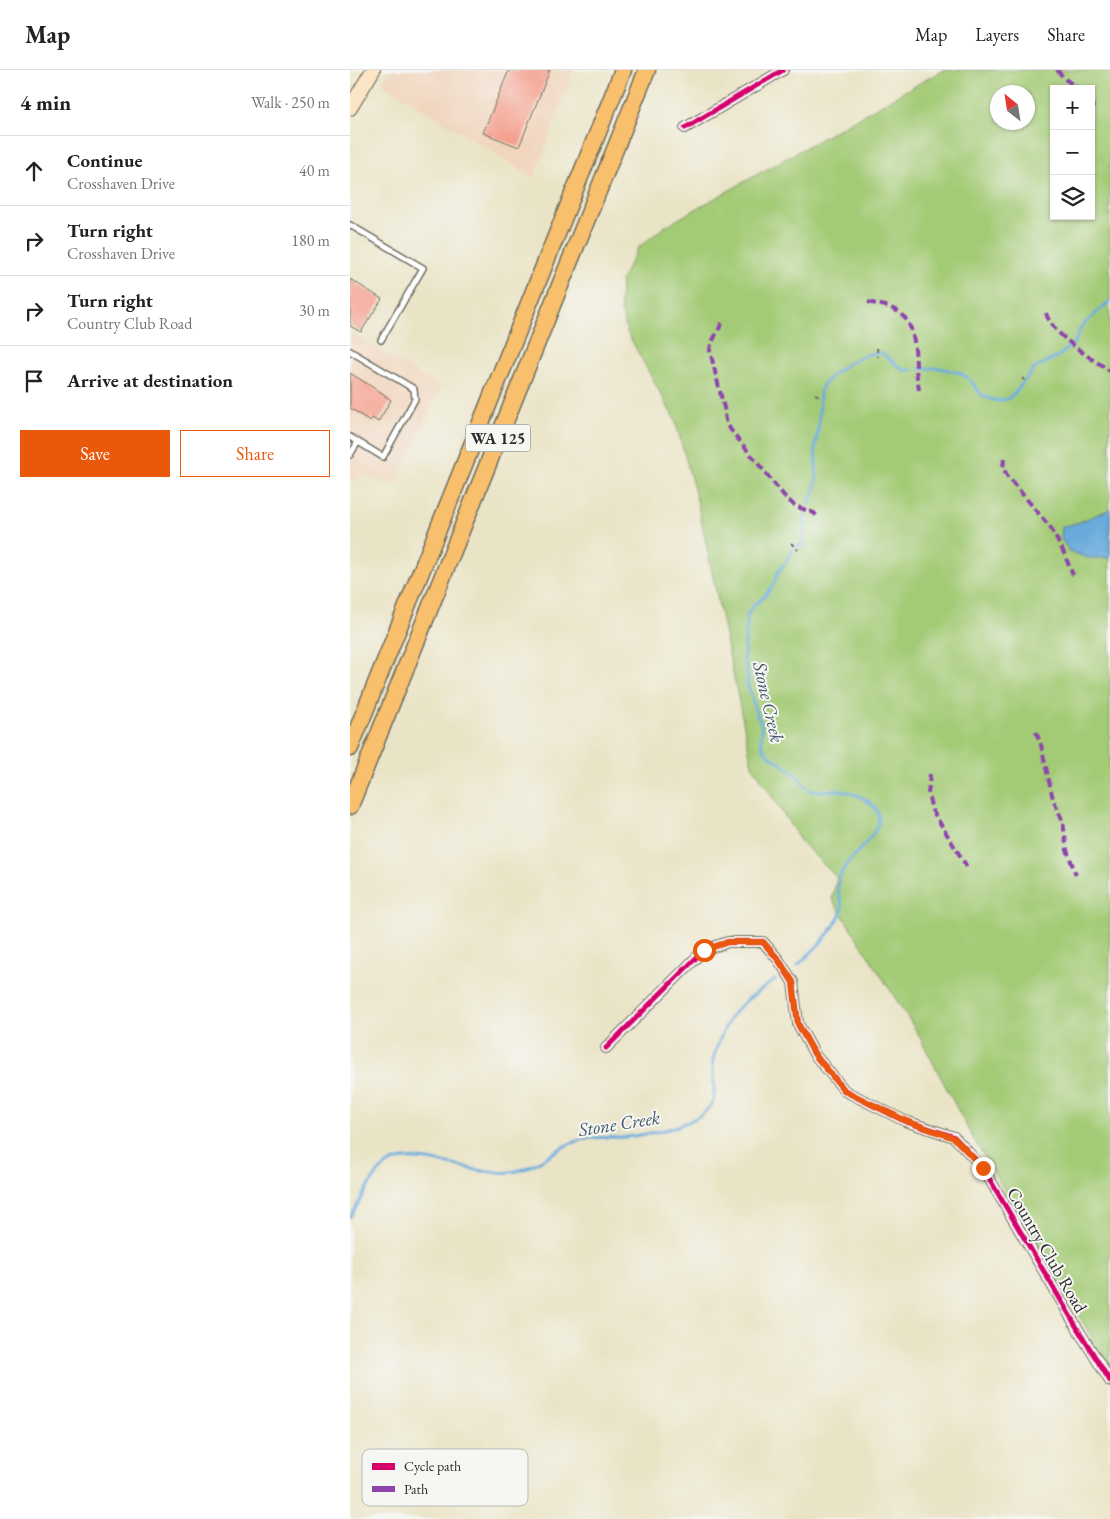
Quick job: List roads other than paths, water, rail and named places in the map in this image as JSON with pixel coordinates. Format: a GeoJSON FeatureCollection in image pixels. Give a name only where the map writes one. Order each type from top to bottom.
{"type":"FeatureCollection","features":[{"type":"Feature","properties":{"kind":"main road"},"geometry":{"type":"LineString","coordinates":[[350,108],[373,70]]}},
{"type":"Feature","properties":{"kind":"main road","name":"WA 125"},"geometry":{"type":"LineString","coordinates":[[350,748],[623,70]]}},
{"type":"Feature","properties":{"kind":"main road","name":"WA 125"},"geometry":{"type":"LineString","coordinates":[[350,806],[647,70]]}},
{"type":"Feature","properties":{"kind":"street"},"geometry":{"type":"LineString","coordinates":[[685,128],[783,70]]}},
{"type":"Feature","properties":{"kind":"street","name":"Country Club Road"},"geometry":{"type":"LineString","coordinates":[[606,1048],[704,950],[728,942],[763,942],[778,959],[793,982],[798,1024],[815,1055],[845,1091],[906,1121],[954,1138],[983,1168],[1110,1381]]}},
{"type":"Feature","properties":{"kind":"lane"},"geometry":{"type":"LineString","coordinates":[[350,225],[423,268],[380,340]]}},
{"type":"Feature","properties":{"kind":"lane"},"geometry":{"type":"LineString","coordinates":[[350,351],[414,388],[415,399],[382,457],[350,437]]}},
{"type":"Feature","properties":{"kind":"lane"},"geometry":{"type":"LineString","coordinates":[[350,455],[358,442]]}},
{"type":"Feature","properties":{"kind":"water"},"geometry":{"type":"Polygon","coordinates":[[[1110,509],[1110,558],[1088,558],[1069,551],[1061,538],[1062,527],[1080,522],[1110,509]]]}},
{"type":"Feature","properties":{"kind":"waterway","name":"Stone Creek"},"geometry":{"type":"LineString","coordinates":[[920,369],[940,368],[960,373],[968,378],[982,395],[999,401],[1007,399],[1014,394],[1034,369],[1060,355],[1075,342],[1081,327],[1110,301]]}},
{"type":"Feature","properties":{"kind":"waterway","name":"Stone Creek"},"geometry":{"type":"LineString","coordinates":[[808,505],[817,480],[815,449],[819,424],[820,392],[823,385],[832,375],[847,364],[868,354],[882,353],[903,370],[912,370]]}},
{"type":"Feature","properties":{"kind":"waterway","name":"Stone Creek"},"geometry":{"type":"LineString","coordinates":[[798,965],[823,939],[840,916],[842,907],[838,886],[841,874],[850,860],[874,833],[879,819],[873,806],[851,793],[836,790],[810,790],[792,772],[764,750],[761,722],[747,685],[748,679],[744,658],[747,616],[752,607],[764,597],[775,582],[778,572],[791,555],[793,548],[798,545],[803,546],[805,516]]}},
{"type":"Feature","properties":{"kind":"waterway","name":"Stone Creek"},"geometry":{"type":"LineString","coordinates":[[350,1217],[378,1173],[390,1163],[400,1160],[423,1159],[483,1171],[514,1172],[531,1166],[574,1142],[594,1138],[627,1137],[645,1134],[681,1125],[699,1116],[713,1102],[714,1058],[719,1040],[729,1020],[744,1002],[775,980]]}}]}
